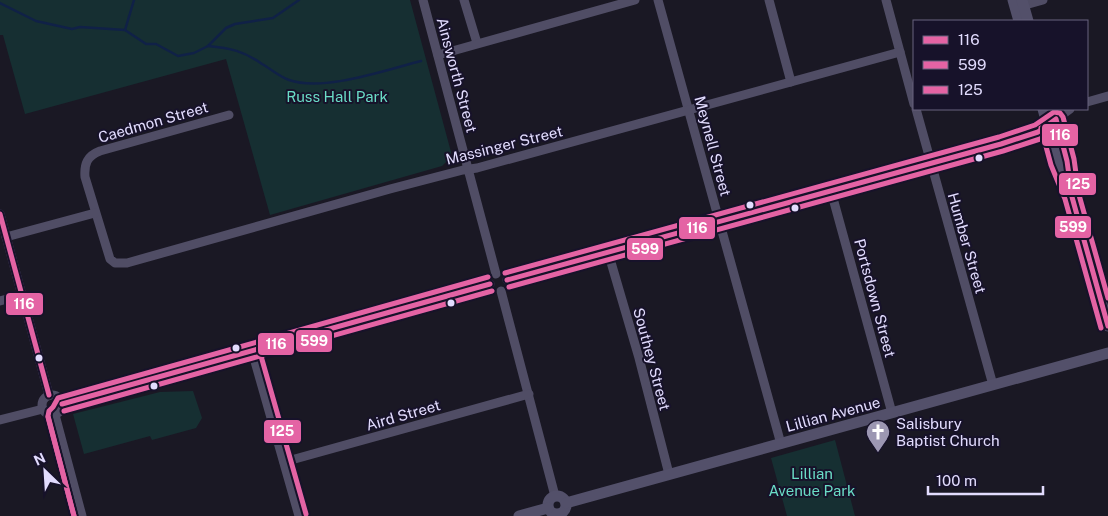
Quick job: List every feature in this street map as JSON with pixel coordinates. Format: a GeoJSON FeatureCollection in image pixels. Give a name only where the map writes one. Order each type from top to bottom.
{"type":"FeatureCollection","features":[{"type":"Feature","properties":{"kind":"street","name":"Ainsworth Street"},"geometry":{"type":"LineString","coordinates":[[423,0],[496,274]]}},
{"type":"Feature","properties":{"kind":"street"},"geometry":{"type":"LineString","coordinates":[[464,0],[477,44]]}},
{"type":"Feature","properties":{"kind":"street"},"geometry":{"type":"LineString","coordinates":[[438,55],[635,0]]}},
{"type":"Feature","properties":{"kind":"street","name":"Meynell Street"},"geometry":{"type":"LineString","coordinates":[[658,0],[780,444]]}},
{"type":"Feature","properties":{"kind":"street"},"geometry":{"type":"LineString","coordinates":[[769,0],[791,82]]}},
{"type":"Feature","properties":{"kind":"street"},"geometry":{"type":"LineString","coordinates":[[886,0],[913,100]]}},
{"type":"Feature","properties":{"kind":"street"},"geometry":{"type":"LineString","coordinates":[[1019,3],[1043,0]]}},
{"type":"Feature","properties":{"kind":"street"},"geometry":{"type":"LineString","coordinates":[[1019,3],[1019,20]]}},
{"type":"Feature","properties":{"kind":"street"},"geometry":{"type":"LineString","coordinates":[[1019,3],[1028,20]]}},
{"type":"Feature","properties":{"kind":"street","name":"Massinger Street"},"geometry":{"type":"LineString","coordinates":[[95,212],[110,259],[115,263],[127,263],[399,187],[468,170],[900,52]]}},
{"type":"Feature","properties":{"kind":"street"},"geometry":{"type":"LineString","coordinates":[[1088,102],[1108,96]]}},
{"type":"Feature","properties":{"kind":"street","name":"Humber Street"},"geometry":{"type":"LineString","coordinates":[[916,110],[993,385]]}},
{"type":"Feature","properties":{"kind":"street"},"geometry":{"type":"LineString","coordinates":[[507,280],[1017,140],[1038,132],[1052,118],[1068,110]]}},
{"type":"Feature","properties":{"kind":"street","name":"Caedmon Street"},"geometry":{"type":"LineString","coordinates":[[95,212],[85,177],[85,164],[88,159],[100,151],[228,115]]}},
{"type":"Feature","properties":{"kind":"street"},"geometry":{"type":"LineString","coordinates":[[1052,118],[1058,163],[1072,198],[1108,326]]}},
{"type":"Feature","properties":{"kind":"street","name":"Portsdown Street"},"geometry":{"type":"LineString","coordinates":[[831,190],[892,413]]}},
{"type":"Feature","properties":{"kind":"street"},"geometry":{"type":"LineString","coordinates":[[6,237],[95,212]]}},
{"type":"Feature","properties":{"kind":"street"},"geometry":{"type":"LineString","coordinates":[[0,214],[49,395]]}},
{"type":"Feature","properties":{"kind":"street","name":"Southey Street"},"geometry":{"type":"LineString","coordinates":[[608,252],[639,358],[669,474]]}},
{"type":"Feature","properties":{"kind":"street"},"geometry":{"type":"LineString","coordinates":[[501,291],[493,289],[490,279],[496,274],[504,276],[507,280]]}},
{"type":"Feature","properties":{"kind":"street"},"geometry":{"type":"LineString","coordinates":[[501,291],[505,288],[507,280]]}},
{"type":"Feature","properties":{"kind":"street"},"geometry":{"type":"LineString","coordinates":[[62,404],[490,284]]}},
{"type":"Feature","properties":{"kind":"street"},"geometry":{"type":"LineString","coordinates":[[501,291],[555,496]]}},
{"type":"Feature","properties":{"kind":"street"},"geometry":{"type":"LineString","coordinates":[[0,301],[22,295]]}},
{"type":"Feature","properties":{"kind":"street"},"geometry":{"type":"LineString","coordinates":[[252,351],[299,516]]}},
{"type":"Feature","properties":{"kind":"street","name":"Lillian Avenue"},"geometry":{"type":"LineString","coordinates":[[566,503],[1108,353]]}},
{"type":"Feature","properties":{"kind":"street","name":"Aird Street"},"geometry":{"type":"LineString","coordinates":[[284,462],[529,394]]}},
{"type":"Feature","properties":{"kind":"street"},"geometry":{"type":"LineString","coordinates":[[49,395],[58,396],[62,404],[60,412],[55,415],[49,415],[43,409],[44,399],[49,395]]}},
{"type":"Feature","properties":{"kind":"street"},"geometry":{"type":"LineString","coordinates":[[0,420],[43,409]]}},
{"type":"Feature","properties":{"kind":"street"},"geometry":{"type":"LineString","coordinates":[[55,415],[82,516]]}},
{"type":"Feature","properties":{"kind":"street"},"geometry":{"type":"LineString","coordinates":[[555,496],[563,498],[566,503],[564,511],[560,515],[548,508],[548,502],[555,496]]}},
{"type":"Feature","properties":{"kind":"street"},"geometry":{"type":"LineString","coordinates":[[519,516],[548,508]]}},
{"type":"Feature","properties":{"kind":"green space","name":"Russ Hall Park"},"geometry":{"type":"Polygon","coordinates":[[[0,0],[410,0],[451,152],[450,158],[442,166],[270,215],[226,59],[25,114],[3,35],[0,35],[0,0]]]}},
{"type":"Feature","properties":{"kind":"green space"},"geometry":{"type":"Polygon","coordinates":[[[193,391],[202,418],[196,428],[152,440],[150,436],[84,454],[73,414],[160,392],[193,391]]]}},
{"type":"Feature","properties":{"kind":"green space","name":"Lillian Avenue Park"},"geometry":{"type":"Polygon","coordinates":[[[835,440],[855,516],[787,516],[771,458],[835,440]]]}},
{"type":"Feature","properties":{"kind":"waterway"},"geometry":{"type":"LineString","coordinates":[[125,30],[134,0]]}},
{"type":"Feature","properties":{"kind":"waterway"},"geometry":{"type":"LineString","coordinates":[[0,3],[36,21],[72,29],[80,27],[125,30],[146,44],[156,44],[178,56],[194,53],[208,46],[226,28],[235,24],[273,18],[299,0]]}},
{"type":"Feature","properties":{"kind":"waterway"},"geometry":{"type":"LineString","coordinates":[[208,46],[243,53],[286,79],[303,83],[337,82],[421,61]]}},
{"type":"Feature","properties":{"kind":"transit line","name":"125"},"geometry":{"type":"LineString","coordinates":[[505,273],[999,137],[1035,125],[1054,112],[1060,113],[1063,117],[1074,159],[1079,195],[1108,298]]}},
{"type":"Feature","properties":{"kind":"transit line","name":"116"},"geometry":{"type":"LineString","coordinates":[[507,280],[1001,144],[1038,132],[1056,119],[1067,161],[1072,197],[1108,326]]}},
{"type":"Feature","properties":{"kind":"transit line","name":"599"},"geometry":{"type":"LineString","coordinates":[[1041,128],[1051,165],[1065,199],[1101,328]]}},
{"type":"Feature","properties":{"kind":"transit line","name":"599"},"geometry":{"type":"LineString","coordinates":[[509,287],[1003,151],[1040,139],[1052,132]]}},
{"type":"Feature","properties":{"kind":"transit line","name":"116"},"geometry":{"type":"LineString","coordinates":[[0,214],[49,395]]}},
{"type":"Feature","properties":{"kind":"transit line","name":"125"},"geometry":{"type":"LineString","coordinates":[[74,516],[48,416],[49,411],[58,398],[488,277]]}},
{"type":"Feature","properties":{"kind":"transit line","name":"116"},"geometry":{"type":"LineString","coordinates":[[62,404],[490,284]]}},
{"type":"Feature","properties":{"kind":"transit line","name":"599"},"geometry":{"type":"LineString","coordinates":[[64,411],[492,291]]}},
{"type":"Feature","properties":{"kind":"transit line","name":"125"},"geometry":{"type":"LineString","coordinates":[[259,349],[306,514]]}},
{"type":"Feature","properties":{"kind":"transit line","name":"599"},"geometry":{"type":"LineString","coordinates":[[48,417],[74,516]]}},
{"type":"Feature","properties":{"kind":"place","name":"Salisbury Baptist Church"},"geometry":{"type":"Point","coordinates":[878,453]}}]}
